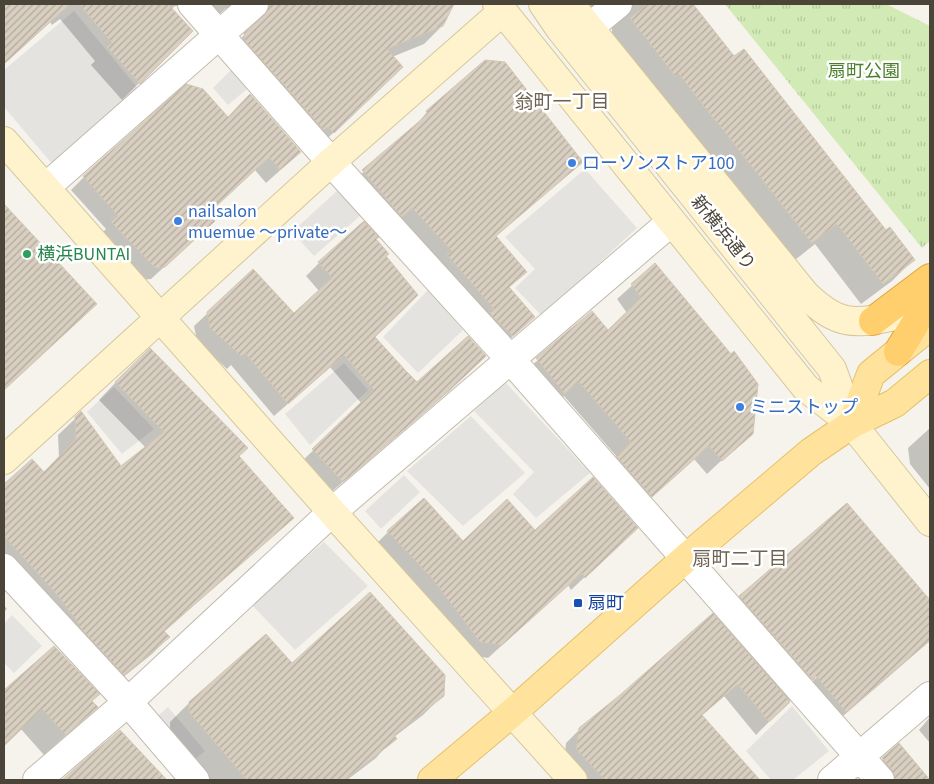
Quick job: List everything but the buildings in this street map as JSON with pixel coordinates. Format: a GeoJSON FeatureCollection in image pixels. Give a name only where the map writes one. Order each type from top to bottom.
{"type":"FeatureCollection","features":[{"type":"Feature","properties":{"kind":"highway"},"geometry":{"type":"LineString","coordinates":[[873,321],[930,278]]}},
{"type":"Feature","properties":{"kind":"highway"},"geometry":{"type":"LineString","coordinates":[[898,352],[928,311]]}},
{"type":"Feature","properties":{"kind":"main road"},"geometry":{"type":"LineString","coordinates":[[852,424],[871,374],[898,352]]}},
{"type":"Feature","properties":{"kind":"main road"},"geometry":{"type":"LineString","coordinates":[[432,780],[513,712],[686,558],[811,452],[852,424],[895,403],[930,374]]}},
{"type":"Feature","properties":{"kind":"street"},"geometry":{"type":"LineString","coordinates":[[192,4],[331,162],[511,360],[880,780]]}},
{"type":"Feature","properties":{"kind":"street"},"geometry":{"type":"LineString","coordinates":[[46,188],[254,4]]}},
{"type":"Feature","properties":{"kind":"street","name":"新横浜通り"},"geometry":{"type":"LineString","coordinates":[[543,4],[560,29],[832,369],[852,424]]}},
{"type":"Feature","properties":{"kind":"street"},"geometry":{"type":"LineString","coordinates":[[570,4],[805,294],[822,311],[841,320],[873,321],[928,311]]}},
{"type":"Feature","properties":{"kind":"street"},"geometry":{"type":"LineString","coordinates":[[590,27],[618,4]]}},
{"type":"Feature","properties":{"kind":"street"},"geometry":{"type":"LineString","coordinates":[[4,460],[161,319],[500,8],[806,388],[852,424],[930,522]]}},
{"type":"Feature","properties":{"kind":"street"},"geometry":{"type":"LineString","coordinates":[[4,141],[332,512],[573,780]]}},
{"type":"Feature","properties":{"kind":"street"},"geometry":{"type":"LineString","coordinates":[[37,780],[128,702],[332,512],[671,222]]}},
{"type":"Feature","properties":{"kind":"street"},"geometry":{"type":"LineString","coordinates":[[4,568],[128,702],[195,780]]}},
{"type":"Feature","properties":{"kind":"street"},"geometry":{"type":"LineString","coordinates":[[832,780],[930,696]]}},
{"type":"Feature","properties":{"kind":"green space","name":"扇町公園"},"geometry":{"type":"Polygon","coordinates":[[[725,4],[886,4],[930,26],[930,241],[922,248],[725,4]]]}},
{"type":"Feature","properties":{"kind":"shaded area"},"geometry":{"type":"Polygon","coordinates":[[[74,11],[141,92],[53,165],[4,107],[4,70],[74,11]]]}},
{"type":"Feature","properties":{"kind":"shaded area"},"geometry":{"type":"Polygon","coordinates":[[[231,70],[247,89],[228,105],[213,88],[231,70]]]}},
{"type":"Feature","properties":{"kind":"shaded area"},"geometry":{"type":"Polygon","coordinates":[[[585,169],[637,228],[542,316],[515,288],[535,269],[505,237],[585,169]]]}},
{"type":"Feature","properties":{"kind":"shaded area"},"geometry":{"type":"Polygon","coordinates":[[[339,189],[361,215],[314,256],[292,232],[339,189]]]}},
{"type":"Feature","properties":{"kind":"shaded area"},"geometry":{"type":"Polygon","coordinates":[[[428,290],[463,330],[418,373],[383,337],[428,290]]]}},
{"type":"Feature","properties":{"kind":"shaded area"},"geometry":{"type":"Polygon","coordinates":[[[344,363],[368,390],[310,445],[285,414],[344,363]]]}},
{"type":"Feature","properties":{"kind":"shaded area"},"geometry":{"type":"Polygon","coordinates":[[[505,382],[590,473],[536,518],[513,494],[534,472],[474,411],[505,382]]]}},
{"type":"Feature","properties":{"kind":"shaded area"},"geometry":{"type":"Polygon","coordinates":[[[114,387],[154,429],[122,454],[87,412],[114,387]]]}},
{"type":"Feature","properties":{"kind":"shaded area"},"geometry":{"type":"Polygon","coordinates":[[[471,416],[525,473],[463,526],[407,471],[471,416]]]}},
{"type":"Feature","properties":{"kind":"shaded area"},"geometry":{"type":"Polygon","coordinates":[[[404,475],[420,492],[381,529],[365,511],[404,475]]]}},
{"type":"Feature","properties":{"kind":"shaded area"},"geometry":{"type":"Polygon","coordinates":[[[324,542],[368,586],[295,650],[251,604],[324,542]]]}},
{"type":"Feature","properties":{"kind":"shaded area"},"geometry":{"type":"Polygon","coordinates":[[[12,615],[42,646],[14,673],[4,663],[4,624],[12,615]]]}},
{"type":"Feature","properties":{"kind":"shaded area"},"geometry":{"type":"Polygon","coordinates":[[[792,706],[829,751],[793,780],[771,780],[746,751],[792,706]]]}},
{"type":"Feature","properties":{"kind":"shaded area"},"geometry":{"type":"Polygon","coordinates":[[[168,707],[205,751],[191,763],[152,721],[168,707]]]}},
{"type":"Feature","properties":{"kind":"place","name":"ローソンストア100"},"geometry":{"type":"Point","coordinates":[572,163]}},
{"type":"Feature","properties":{"kind":"place","name":"nailsalon muemue ～private～"},"geometry":{"type":"Point","coordinates":[178,221]}},
{"type":"Feature","properties":{"kind":"place","name":"横浜BUNTAI"},"geometry":{"type":"Point","coordinates":[27,254]}},
{"type":"Feature","properties":{"kind":"place","name":"ミニストップ"},"geometry":{"type":"Point","coordinates":[740,407]}},
{"type":"Feature","properties":{"kind":"place","name":"扇町"},"geometry":{"type":"Point","coordinates":[578,603]}},
{"type":"Feature","properties":{"kind":"district","name":"翁町一丁目"},"geometry":{"type":"Point","coordinates":[562,102]}},
{"type":"Feature","properties":{"kind":"district","name":"扇町二丁目"},"geometry":{"type":"Point","coordinates":[740,559]}}]}
